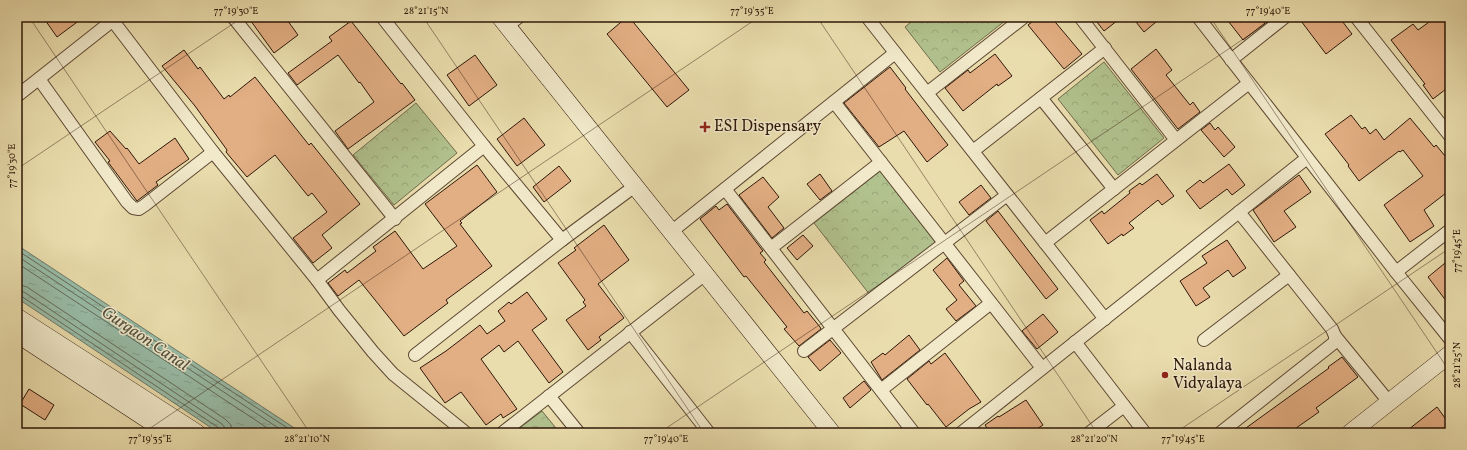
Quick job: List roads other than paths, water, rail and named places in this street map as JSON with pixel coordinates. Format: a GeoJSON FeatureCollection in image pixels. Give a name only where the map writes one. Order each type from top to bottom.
{"type":"FeatureCollection","features":[{"type":"Feature","properties":{"kind":"street"},"geometry":{"type":"LineString","coordinates":[[232,17],[395,219]]}},
{"type":"Feature","properties":{"kind":"street"},"geometry":{"type":"LineString","coordinates":[[382,17],[484,146],[562,240]]}},
{"type":"Feature","properties":{"kind":"street"},"geometry":{"type":"LineString","coordinates":[[867,17],[1105,318]]}},
{"type":"Feature","properties":{"kind":"street"},"geometry":{"type":"LineString","coordinates":[[927,93],[1024,17]]}},
{"type":"Feature","properties":{"kind":"street"},"geometry":{"type":"LineString","coordinates":[[1080,17],[1176,140]]}},
{"type":"Feature","properties":{"kind":"street"},"geometry":{"type":"LineString","coordinates":[[1198,17],[1396,272],[1450,339]]}},
{"type":"Feature","properties":{"kind":"street"},"geometry":{"type":"LineString","coordinates":[[1231,60],[1285,17]]}},
{"type":"Feature","properties":{"kind":"street"},"geometry":{"type":"LineString","coordinates":[[1356,17],[1450,136]]}},
{"type":"Feature","properties":{"kind":"street"},"geometry":{"type":"LineString","coordinates":[[17,96],[113,18],[213,152],[317,280],[356,332],[393,374],[466,433]]}},
{"type":"Feature","properties":{"kind":"street"},"geometry":{"type":"LineString","coordinates":[[509,20],[704,275],[783,370],[832,433]]}},
{"type":"Feature","properties":{"kind":"street"},"geometry":{"type":"LineString","coordinates":[[973,152],[1105,48]]}},
{"type":"Feature","properties":{"kind":"street"},"geometry":{"type":"LineString","coordinates":[[671,232],[895,53]]}},
{"type":"Feature","properties":{"kind":"street"},"geometry":{"type":"LineString","coordinates":[[39,79],[127,202],[133,208],[139,208],[144,205],[213,152]]}},
{"type":"Feature","properties":{"kind":"street"},"geometry":{"type":"LineString","coordinates":[[1045,243],[1249,83]]}},
{"type":"Feature","properties":{"kind":"street"},"geometry":{"type":"LineString","coordinates":[[1041,98],[1114,189]]}},
{"type":"Feature","properties":{"kind":"street"},"geometry":{"type":"LineString","coordinates":[[834,102],[1042,368]]}},
{"type":"Feature","properties":{"kind":"street"},"geometry":{"type":"LineString","coordinates":[[317,280],[395,219],[484,146]]}},
{"type":"Feature","properties":{"kind":"street"},"geometry":{"type":"LineString","coordinates":[[961,433],[1307,158]]}},
{"type":"Feature","properties":{"kind":"street"},"geometry":{"type":"LineString","coordinates":[[771,248],[881,162]]}},
{"type":"Feature","properties":{"kind":"street"},"geometry":{"type":"LineString","coordinates":[[415,355],[562,240],[635,186]]}},
{"type":"Feature","properties":{"kind":"street"},"geometry":{"type":"LineString","coordinates":[[725,189],[914,433]]}},
{"type":"Feature","properties":{"kind":"street"},"geometry":{"type":"LineString","coordinates":[[804,351],[1007,195]]}},
{"type":"Feature","properties":{"kind":"street"},"geometry":{"type":"LineString","coordinates":[[1239,212],[1332,329],[1335,336],[1389,402]]}},
{"type":"Feature","properties":{"kind":"street"},"geometry":{"type":"LineString","coordinates":[[1396,272],[1450,230]]}},
{"type":"Feature","properties":{"kind":"street"},"geometry":{"type":"LineString","coordinates":[[502,433],[704,275]]}},
{"type":"Feature","properties":{"kind":"street"},"geometry":{"type":"LineString","coordinates":[[1204,340],[1289,275]]}},
{"type":"Feature","properties":{"kind":"street"},"geometry":{"type":"LineString","coordinates":[[881,390],[991,303]]}},
{"type":"Feature","properties":{"kind":"street"},"geometry":{"type":"LineString","coordinates":[[17,317],[197,433]]}},
{"type":"Feature","properties":{"kind":"street"},"geometry":{"type":"LineString","coordinates":[[630,332],[709,433]]}},
{"type":"Feature","properties":{"kind":"street"},"geometry":{"type":"LineString","coordinates":[[17,334],[168,433]]}},
{"type":"Feature","properties":{"kind":"street"},"geometry":{"type":"LineString","coordinates":[[1220,433],[1329,348],[1335,342],[1335,336]]}},
{"type":"Feature","properties":{"kind":"street"},"geometry":{"type":"LineString","coordinates":[[1075,342],[1145,433]]}},
{"type":"Feature","properties":{"kind":"street"},"geometry":{"type":"LineString","coordinates":[[1350,433],[1450,354]]}},
{"type":"Feature","properties":{"kind":"street"},"geometry":{"type":"LineString","coordinates":[[549,396],[579,433]]}},
{"type":"Feature","properties":{"kind":"street"},"geometry":{"type":"LineString","coordinates":[[1089,433],[1124,406]]}},
{"type":"Feature","properties":{"kind":"water","name":"Gurgaon Canal"},"geometry":{"type":"Polygon","coordinates":[[[17,245],[302,433],[219,433],[17,298],[17,245]]]}},
{"type":"Feature","properties":{"kind":"place","name":"ESI Dispensary"},"geometry":{"type":"Point","coordinates":[705,127]}},
{"type":"Feature","properties":{"kind":"place","name":"Nalanda Vidyalaya"},"geometry":{"type":"Point","coordinates":[1165,375]}}]}
